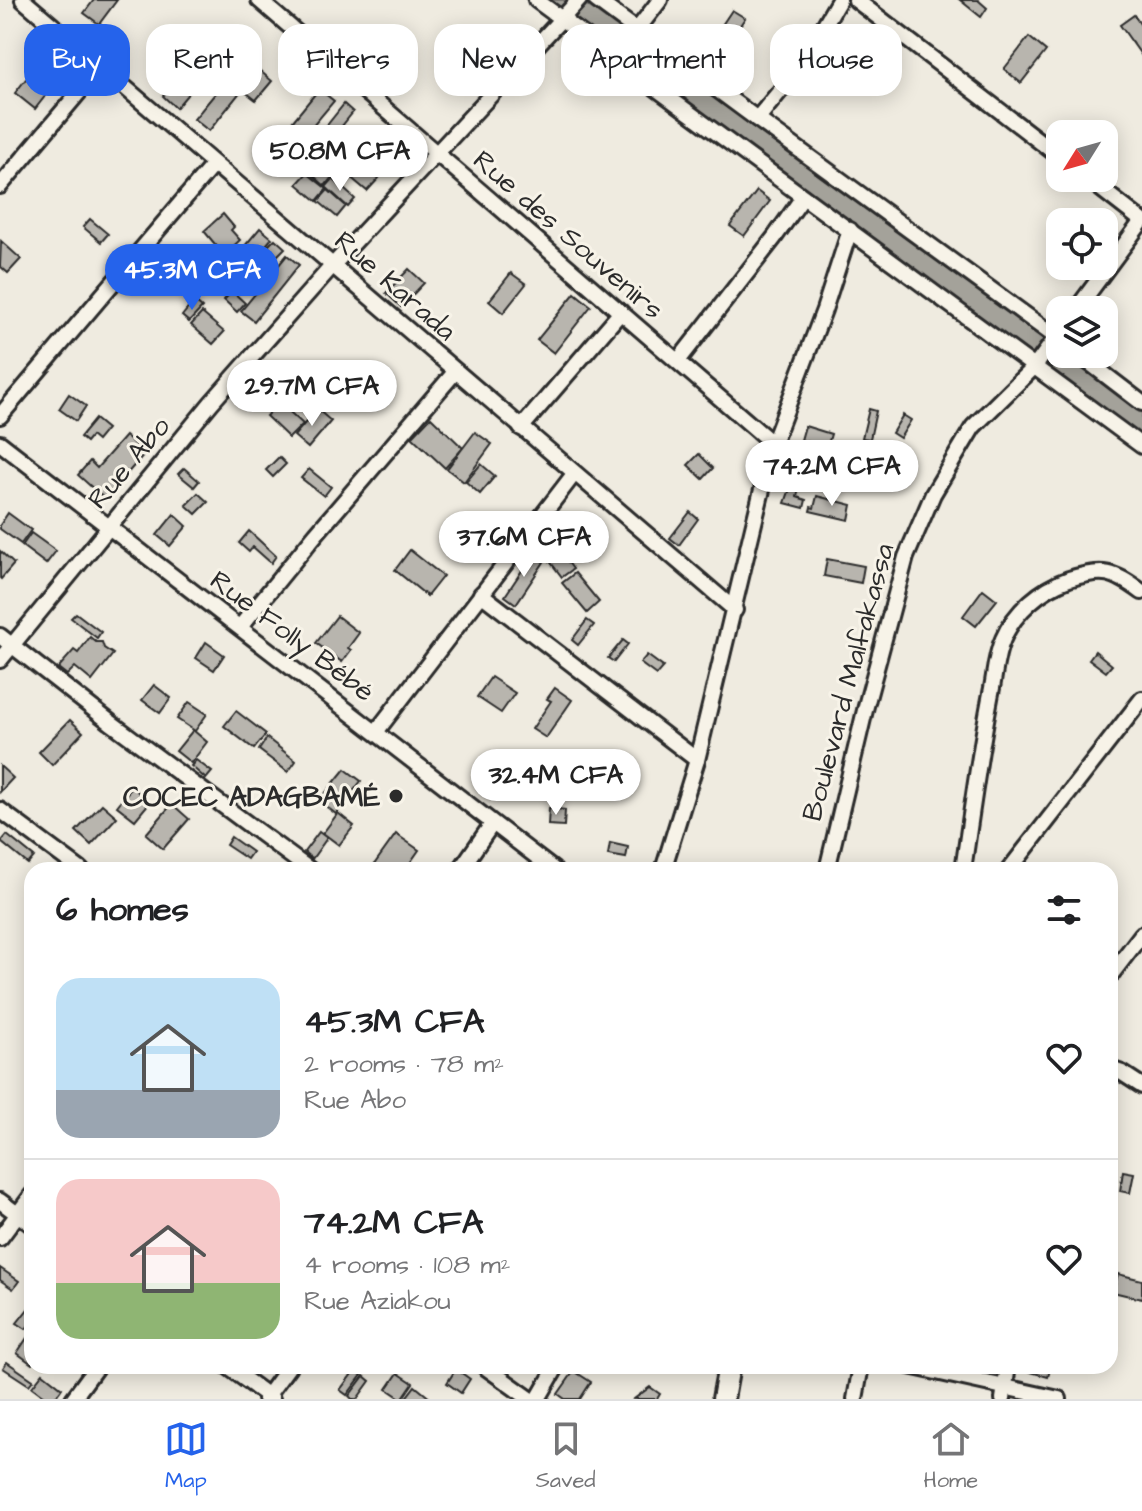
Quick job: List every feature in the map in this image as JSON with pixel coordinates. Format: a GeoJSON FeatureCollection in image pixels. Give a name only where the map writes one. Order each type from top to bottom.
{"type":"FeatureCollection","features":[{"type":"Feature","properties":{"kind":"street","name":"Rue Karada"},"geometry":{"type":"LineString","coordinates":[[23,0],[51,24]]}},
{"type":"Feature","properties":{"kind":"street","name":"Rue des Souvenirs"},"geometry":{"type":"LineString","coordinates":[[259,0],[773,444]]}},
{"type":"Feature","properties":{"kind":"street"},"geometry":{"type":"LineString","coordinates":[[536,0],[1036,365],[1142,446]]}},
{"type":"Feature","properties":{"kind":"street","name":"Rue Abo"},"geometry":{"type":"LineString","coordinates":[[0,660],[6,641],[109,526],[211,403],[333,265],[579,0]]}},
{"type":"Feature","properties":{"kind":"street"},"geometry":{"type":"LineString","coordinates":[[596,0],[629,24]]}},
{"type":"Feature","properties":{"kind":"street"},"geometry":{"type":"LineString","coordinates":[[642,24],[660,0]]}},
{"type":"Feature","properties":{"kind":"street"},"geometry":{"type":"LineString","coordinates":[[757,119],[800,67],[839,0]]}},
{"type":"Feature","properties":{"kind":"street"},"geometry":{"type":"LineString","coordinates":[[856,0],[1046,146]]}},
{"type":"Feature","properties":{"kind":"street","name":"Rue Karada"},"geometry":{"type":"LineString","coordinates":[[130,92],[735,610]]}},
{"type":"Feature","properties":{"kind":"street"},"geometry":{"type":"LineString","coordinates":[[1,181],[75,96]]}},
{"type":"Feature","properties":{"kind":"street"},"geometry":{"type":"LineString","coordinates":[[726,96],[1046,329]]}},
{"type":"Feature","properties":{"kind":"street"},"geometry":{"type":"LineString","coordinates":[[0,416],[213,165]]}},
{"type":"Feature","properties":{"kind":"street"},"geometry":{"type":"LineString","coordinates":[[1086,296],[1142,220],[1105,192]]}},
{"type":"Feature","properties":{"kind":"street"},"geometry":{"type":"LineString","coordinates":[[678,361],[803,197]]}},
{"type":"Feature","properties":{"kind":"street"},"geometry":{"type":"LineString","coordinates":[[665,862],[697,760],[773,444],[824,310],[850,230]]}},
{"type":"Feature","properties":{"kind":"street"},"geometry":{"type":"LineString","coordinates":[[521,428],[621,312]]}},
{"type":"Feature","properties":{"kind":"street","name":"Boulevard Malfakassa"},"geometry":{"type":"LineString","coordinates":[[829,862],[906,557],[933,494],[973,427],[1046,353]]}},
{"type":"Feature","properties":{"kind":"street"},"geometry":{"type":"LineString","coordinates":[[1096,368],[1142,403]]}},
{"type":"Feature","properties":{"kind":"street"},"geometry":{"type":"LineString","coordinates":[[240,627],[455,372]]}},
{"type":"Feature","properties":{"kind":"street","name":"Rue Folly Bébé"},"geometry":{"type":"LineString","coordinates":[[0,443],[543,862]]}},
{"type":"Feature","properties":{"kind":"street"},"geometry":{"type":"LineString","coordinates":[[376,732],[574,474]]}},
{"type":"Feature","properties":{"kind":"street"},"geometry":{"type":"LineString","coordinates":[[964,862],[987,712],[1002,640],[1016,617],[1035,597],[1054,584],[1088,573],[1103,571],[1119,576],[1142,592]]}},
{"type":"Feature","properties":{"kind":"street"},"geometry":{"type":"LineString","coordinates":[[481,594],[697,760]]}},
{"type":"Feature","properties":{"kind":"street"},"geometry":{"type":"LineString","coordinates":[[6,641],[299,862]]}},
{"type":"Feature","properties":{"kind":"street"},"geometry":{"type":"LineString","coordinates":[[1015,862],[1142,699]]}},
{"type":"Feature","properties":{"kind":"street"},"geometry":{"type":"LineString","coordinates":[[0,810],[70,862]]}},
{"type":"Feature","properties":{"kind":"street"},"geometry":{"type":"LineString","coordinates":[[466,862],[492,824]]}},
{"type":"Feature","properties":{"kind":"street"},"geometry":{"type":"LineString","coordinates":[[1118,966],[1142,934]]}},
{"type":"Feature","properties":{"kind":"street"},"geometry":{"type":"LineString","coordinates":[[1118,1072],[1142,1086]]}},
{"type":"Feature","properties":{"kind":"street"},"geometry":{"type":"LineString","coordinates":[[0,1201],[24,1219]]}},
{"type":"Feature","properties":{"kind":"street"},"geometry":{"type":"LineString","coordinates":[[0,1238],[24,1206]]}},
{"type":"Feature","properties":{"kind":"street"},"geometry":{"type":"LineString","coordinates":[[73,1399],[91,1374]]}},
{"type":"Feature","properties":{"kind":"street"},"geometry":{"type":"LineString","coordinates":[[237,1374],[268,1398],[284,1374]]}},
{"type":"Feature","properties":{"kind":"street"},"geometry":{"type":"LineString","coordinates":[[495,1374],[530,1399]]}},
{"type":"Feature","properties":{"kind":"street"},"geometry":{"type":"LineString","coordinates":[[538,1399],[552,1374]]}},
{"type":"Feature","properties":{"kind":"street"},"geometry":{"type":"LineString","coordinates":[[723,1399],[728,1374]]}},
{"type":"Feature","properties":{"kind":"street"},"geometry":{"type":"LineString","coordinates":[[855,1399],[860,1374]]}},
{"type":"Feature","properties":{"kind":"street"},"geometry":{"type":"LineString","coordinates":[[937,1374],[1004,1393],[1059,1399]]}},
{"type":"Feature","properties":{"kind":"shaded area"},"geometry":{"type":"Polygon","coordinates":[[[549,0],[579,0],[613,24],[581,24],[549,0]]]}},
{"type":"Feature","properties":{"kind":"shaded area"},"geometry":{"type":"Polygon","coordinates":[[[679,96],[711,96],[1046,341],[1046,367],[679,96]]]}},
{"type":"Feature","properties":{"kind":"shaded area"},"geometry":{"type":"Polygon","coordinates":[[[1047,368],[1083,368],[1142,413],[1142,438],[1047,368]]]}},
{"type":"Feature","properties":{"kind":"building"},"geometry":{"type":"Polygon","coordinates":[[[94,0],[117,0],[99,24],[84,13],[94,0]]]}},
{"type":"Feature","properties":{"kind":"building"},"geometry":{"type":"Polygon","coordinates":[[[960,0],[978,0],[987,8],[981,17],[960,0]]]}},
{"type":"Feature","properties":{"kind":"building"},"geometry":{"type":"Polygon","coordinates":[[[732,10],[745,18],[741,24],[723,24],[732,10]]]}},
{"type":"Feature","properties":{"kind":"building"},"geometry":{"type":"Polygon","coordinates":[[[1134,15],[1142,27],[1142,56],[1120,25],[1134,15]]]}},
{"type":"Feature","properties":{"kind":"building"},"geometry":{"type":"Polygon","coordinates":[[[1029,37],[1046,51],[1021,83],[1004,69],[1029,37]]]}},
{"type":"Feature","properties":{"kind":"building"},"geometry":{"type":"Polygon","coordinates":[[[262,73],[272,81],[262,93],[262,73]]]}},
{"type":"Feature","properties":{"kind":"building"},"geometry":{"type":"Polygon","coordinates":[[[24,82],[24,96],[45,96],[35,109],[15,93],[24,82]]]}},
{"type":"Feature","properties":{"kind":"building"},"geometry":{"type":"Polygon","coordinates":[[[163,96],[186,96],[176,108],[163,96]]]}},
{"type":"Feature","properties":{"kind":"building"},"geometry":{"type":"Polygon","coordinates":[[[213,96],[237,96],[209,131],[194,119],[213,96]]]}},
{"type":"Feature","properties":{"kind":"building"},"geometry":{"type":"Polygon","coordinates":[[[313,96],[328,96],[334,101],[302,139],[288,127],[313,96]]]}},
{"type":"Feature","properties":{"kind":"building"},"geometry":{"type":"Polygon","coordinates":[[[344,104],[353,112],[334,136],[324,129],[344,104]]]}},
{"type":"Feature","properties":{"kind":"building"},"geometry":{"type":"Polygon","coordinates":[[[343,126],[362,140],[351,154],[333,140],[343,126]]]}},
{"type":"Feature","properties":{"kind":"building"},"geometry":{"type":"Polygon","coordinates":[[[320,155],[338,170],[325,186],[307,170],[320,155]]]}},
{"type":"Feature","properties":{"kind":"building"},"geometry":{"type":"Polygon","coordinates":[[[350,155],[359,162],[349,176],[339,168],[350,155]]]}},
{"type":"Feature","properties":{"kind":"building"},"geometry":{"type":"Polygon","coordinates":[[[361,163],[379,178],[367,191],[349,176],[361,163]]]}},
{"type":"Feature","properties":{"kind":"building"},"geometry":{"type":"Polygon","coordinates":[[[307,173],[327,189],[317,201],[297,184],[307,173]]]}},
{"type":"Feature","properties":{"kind":"building"},"geometry":{"type":"Polygon","coordinates":[[[333,179],[355,199],[348,207],[326,187],[333,179]]]}},
{"type":"Feature","properties":{"kind":"building"},"geometry":{"type":"Polygon","coordinates":[[[328,190],[346,206],[337,217],[318,201],[328,190]]]}},
{"type":"Feature","properties":{"kind":"building"},"geometry":{"type":"Polygon","coordinates":[[[757,191],[770,201],[744,236],[730,226],[757,191]]]}},
{"type":"Feature","properties":{"kind":"building"},"geometry":{"type":"Polygon","coordinates":[[[223,214],[240,240],[224,255],[204,231],[223,214]]]}},
{"type":"Feature","properties":{"kind":"building"},"geometry":{"type":"Polygon","coordinates":[[[90,219],[108,234],[101,242],[83,227],[90,219]]]}},
{"type":"Feature","properties":{"kind":"building"},"geometry":{"type":"Polygon","coordinates":[[[260,228],[272,238],[223,296],[211,286],[260,228]]]}},
{"type":"Feature","properties":{"kind":"building"},"geometry":{"type":"Polygon","coordinates":[[[275,239],[285,248],[271,262],[261,253],[275,239]]]}},
{"type":"Feature","properties":{"kind":"building"},"geometry":{"type":"Polygon","coordinates":[[[1,241],[21,259],[8,273],[0,266],[1,241]]]}},
{"type":"Feature","properties":{"kind":"building"},"geometry":{"type":"Polygon","coordinates":[[[287,255],[299,265],[254,321],[241,311],[287,255]]]}},
{"type":"Feature","properties":{"kind":"building"},"geometry":{"type":"Polygon","coordinates":[[[409,269],[424,283],[401,307],[386,293],[409,269]]]}},
{"type":"Feature","properties":{"kind":"building"},"geometry":{"type":"Polygon","coordinates":[[[511,273],[526,284],[503,313],[489,301],[511,273]]]}},
{"type":"Feature","properties":{"kind":"building"},"geometry":{"type":"Polygon","coordinates":[[[232,291],[245,303],[237,312],[224,300],[232,291]]]}},
{"type":"Feature","properties":{"kind":"building"},"geometry":{"type":"Polygon","coordinates":[[[575,293],[591,306],[554,353],[537,340],[575,293]]]}},
{"type":"Feature","properties":{"kind":"building"},"geometry":{"type":"Polygon","coordinates":[[[194,301],[202,308],[189,322],[182,316],[194,301]]]}},
{"type":"Feature","properties":{"kind":"building"},"geometry":{"type":"Polygon","coordinates":[[[202,313],[224,332],[213,344],[191,325],[202,313]]]}},
{"type":"Feature","properties":{"kind":"building"},"geometry":{"type":"Polygon","coordinates":[[[69,394],[86,406],[76,421],[59,409],[69,394]]]}},
{"type":"Feature","properties":{"kind":"building"},"geometry":{"type":"Polygon","coordinates":[[[279,402],[303,424],[289,438],[266,416],[279,402]]]}},
{"type":"Feature","properties":{"kind":"building"},"geometry":{"type":"Polygon","coordinates":[[[317,409],[331,421],[308,448],[294,436],[317,409]]]}},
{"type":"Feature","properties":{"kind":"building"},"geometry":{"type":"Polygon","coordinates":[[[869,409],[876,411],[870,439],[862,438],[869,409]]]}},
{"type":"Feature","properties":{"kind":"building"},"geometry":{"type":"Polygon","coordinates":[[[903,415],[911,420],[900,438],[892,433],[903,415]]]}},
{"type":"Feature","properties":{"kind":"building"},"geometry":{"type":"Polygon","coordinates":[[[431,417],[463,448],[445,468],[412,437],[431,417]]]}},
{"type":"Feature","properties":{"kind":"building"},"geometry":{"type":"Polygon","coordinates":[[[95,419],[107,429],[97,441],[91,436],[86,442],[80,437],[95,419]]]}},
{"type":"Feature","properties":{"kind":"building"},"geometry":{"type":"Polygon","coordinates":[[[805,426],[831,434],[827,448],[801,440],[805,426]]]}},
{"type":"Feature","properties":{"kind":"building"},"geometry":{"type":"Polygon","coordinates":[[[475,432],[492,444],[464,482],[447,469],[475,432]]]}},
{"type":"Feature","properties":{"kind":"building"},"geometry":{"type":"Polygon","coordinates":[[[125,436],[145,453],[105,499],[78,475],[90,461],[97,468],[125,436]]]}},
{"type":"Feature","properties":{"kind":"building"},"geometry":{"type":"Polygon","coordinates":[[[803,445],[814,448],[808,470],[797,467],[803,445]]]}},
{"type":"Feature","properties":{"kind":"building"},"geometry":{"type":"Polygon","coordinates":[[[699,454],[713,468],[703,479],[688,465],[699,454]]]}},
{"type":"Feature","properties":{"kind":"building"},"geometry":{"type":"Polygon","coordinates":[[[279,457],[286,464],[273,477],[266,470],[279,457]]]}},
{"type":"Feature","properties":{"kind":"building"},"geometry":{"type":"Polygon","coordinates":[[[481,464],[495,476],[480,494],[466,482],[481,464]]]}},
{"type":"Feature","properties":{"kind":"building"},"geometry":{"type":"Polygon","coordinates":[[[184,468],[199,481],[194,487],[178,474],[184,468]]]}},
{"type":"Feature","properties":{"kind":"building"},"geometry":{"type":"Polygon","coordinates":[[[309,469],[331,487],[324,496],[301,478],[309,469]]]}},
{"type":"Feature","properties":{"kind":"building"},"geometry":{"type":"Polygon","coordinates":[[[791,486],[799,488],[797,497],[806,500],[804,508],[785,503],[791,486]]]}},
{"type":"Feature","properties":{"kind":"building"},"geometry":{"type":"Polygon","coordinates":[[[198,493],[208,502],[196,514],[186,505],[198,493]]]}},
{"type":"Feature","properties":{"kind":"building"},"geometry":{"type":"Polygon","coordinates":[[[817,496],[852,505],[849,520],[810,511],[817,496]]]}},
{"type":"Feature","properties":{"kind":"building"},"geometry":{"type":"Polygon","coordinates":[[[690,512],[698,519],[679,545],[670,538],[690,512]]]}},
{"type":"Feature","properties":{"kind":"building"},"geometry":{"type":"Polygon","coordinates":[[[8,513],[31,530],[21,544],[0,529],[8,513]]]}},
{"type":"Feature","properties":{"kind":"building"},"geometry":{"type":"Polygon","coordinates":[[[174,514],[187,526],[170,546],[157,535],[174,514]]]}},
{"type":"Feature","properties":{"kind":"building"},"geometry":{"type":"Polygon","coordinates":[[[249,531],[276,556],[271,563],[253,547],[249,552],[239,543],[249,531]]]}},
{"type":"Feature","properties":{"kind":"building"},"geometry":{"type":"Polygon","coordinates":[[[31,533],[56,551],[46,564],[22,546],[31,533]]]}},
{"type":"Feature","properties":{"kind":"building"},"geometry":{"type":"Polygon","coordinates":[[[551,539],[573,569],[562,577],[539,547],[551,539]]]}},
{"type":"Feature","properties":{"kind":"building"},"geometry":{"type":"Polygon","coordinates":[[[410,550],[443,576],[427,596],[395,570],[410,550]]]}},
{"type":"Feature","properties":{"kind":"building"},"geometry":{"type":"Polygon","coordinates":[[[0,551],[14,564],[1,579],[0,578],[0,551]]]}},
{"type":"Feature","properties":{"kind":"building"},"geometry":{"type":"Polygon","coordinates":[[[533,554],[544,562],[516,604],[505,596],[533,554]]]}},
{"type":"Feature","properties":{"kind":"building"},"geometry":{"type":"Polygon","coordinates":[[[827,559],[864,566],[861,583],[824,576],[827,559]]]}},
{"type":"Feature","properties":{"kind":"building"},"geometry":{"type":"Polygon","coordinates":[[[575,573],[599,602],[587,613],[562,583],[575,573]]]}},
{"type":"Feature","properties":{"kind":"building"},"geometry":{"type":"Polygon","coordinates":[[[983,589],[997,600],[976,626],[963,616],[983,589]]]}},
{"type":"Feature","properties":{"kind":"building"},"geometry":{"type":"Polygon","coordinates":[[[76,613],[101,632],[97,638],[71,618],[76,613]]]}},
{"type":"Feature","properties":{"kind":"building"},"geometry":{"type":"Polygon","coordinates":[[[337,616],[359,633],[342,662],[316,643],[337,616]]]}},
{"type":"Feature","properties":{"kind":"building"},"geometry":{"type":"Polygon","coordinates":[[[587,620],[594,625],[578,645],[572,640],[587,620]]]}},
{"type":"Feature","properties":{"kind":"building"},"geometry":{"type":"Polygon","coordinates":[[[90,637],[102,642],[104,648],[113,654],[92,681],[75,667],[67,675],[58,668],[74,650],[78,653],[90,637]]]}},
{"type":"Feature","properties":{"kind":"building"},"geometry":{"type":"Polygon","coordinates":[[[623,640],[628,644],[614,662],[608,658],[623,640]]]}},
{"type":"Feature","properties":{"kind":"building"},"geometry":{"type":"Polygon","coordinates":[[[206,642],[224,655],[214,670],[196,658],[206,642]]]}},
{"type":"Feature","properties":{"kind":"building"},"geometry":{"type":"Polygon","coordinates":[[[1095,651],[1112,665],[1106,672],[1089,659],[1095,651]]]}},
{"type":"Feature","properties":{"kind":"building"},"geometry":{"type":"Polygon","coordinates":[[[647,655],[663,667],[656,675],[640,663],[647,655]]]}},
{"type":"Feature","properties":{"kind":"building"},"geometry":{"type":"Polygon","coordinates":[[[491,677],[515,693],[501,713],[477,697],[491,677]]]}},
{"type":"Feature","properties":{"kind":"building"},"geometry":{"type":"Polygon","coordinates":[[[154,685],[171,698],[160,713],[142,700],[154,685]]]}},
{"type":"Feature","properties":{"kind":"building"},"geometry":{"type":"Polygon","coordinates":[[[555,688],[572,700],[546,738],[532,729],[551,701],[547,699],[555,688]]]}},
{"type":"Feature","properties":{"kind":"building"},"geometry":{"type":"Polygon","coordinates":[[[189,702],[207,714],[195,731],[177,719],[189,702]]]}},
{"type":"Feature","properties":{"kind":"building"},"geometry":{"type":"Polygon","coordinates":[[[236,711],[266,734],[254,749],[224,726],[236,711]]]}},
{"type":"Feature","properties":{"kind":"building"},"geometry":{"type":"Polygon","coordinates":[[[70,720],[83,732],[52,765],[39,752],[70,720]]]}},
{"type":"Feature","properties":{"kind":"building"},"geometry":{"type":"Polygon","coordinates":[[[193,730],[207,742],[191,763],[176,751],[193,730]]]}},
{"type":"Feature","properties":{"kind":"building"},"geometry":{"type":"Polygon","coordinates":[[[267,738],[296,761],[288,772],[259,750],[267,738]]]}},
{"type":"Feature","properties":{"kind":"building"},"geometry":{"type":"Polygon","coordinates":[[[196,760],[212,772],[206,779],[191,766],[196,760]]]}},
{"type":"Feature","properties":{"kind":"building"},"geometry":{"type":"Polygon","coordinates":[[[0,766],[13,778],[0,792],[0,766]]]}},
{"type":"Feature","properties":{"kind":"building"},"geometry":{"type":"Polygon","coordinates":[[[345,769],[361,781],[336,814],[319,801],[345,769]]]}},
{"type":"Feature","properties":{"kind":"building"},"geometry":{"type":"Polygon","coordinates":[[[132,787],[150,802],[135,820],[117,806],[132,787]]]}},
{"type":"Feature","properties":{"kind":"building"},"geometry":{"type":"Polygon","coordinates":[[[102,804],[117,817],[91,845],[76,831],[102,804]]]}},
{"type":"Feature","properties":{"kind":"building"},"geometry":{"type":"Polygon","coordinates":[[[172,804],[189,819],[163,849],[146,834],[172,804]]]}},
{"type":"Feature","properties":{"kind":"building"},"geometry":{"type":"Polygon","coordinates":[[[549,808],[565,810],[564,826],[548,825],[549,808]]]}},
{"type":"Feature","properties":{"kind":"building"},"geometry":{"type":"Polygon","coordinates":[[[338,813],[354,826],[339,845],[323,833],[338,813]]]}},
{"type":"Feature","properties":{"kind":"building"},"geometry":{"type":"Polygon","coordinates":[[[319,832],[327,838],[312,859],[304,852],[319,832]]]}},
{"type":"Feature","properties":{"kind":"building"},"geometry":{"type":"Polygon","coordinates":[[[396,834],[419,850],[411,862],[376,862],[396,834]]]}},
{"type":"Feature","properties":{"kind":"building"},"geometry":{"type":"Polygon","coordinates":[[[7,835],[34,857],[26,862],[1,842],[7,835]]]}},
{"type":"Feature","properties":{"kind":"building"},"geometry":{"type":"Polygon","coordinates":[[[231,837],[252,852],[247,859],[226,845],[231,837]]]}},
{"type":"Feature","properties":{"kind":"building"},"geometry":{"type":"Polygon","coordinates":[[[610,843],[628,847],[626,858],[608,855],[610,843]]]}},
{"type":"Feature","properties":{"kind":"building"},"geometry":{"type":"Polygon","coordinates":[[[1123,1171],[1134,1173],[1130,1193],[1120,1191],[1123,1171]]]}},
{"type":"Feature","properties":{"kind":"building"},"geometry":{"type":"Polygon","coordinates":[[[0,1268],[19,1281],[13,1289],[0,1280],[0,1268]]]}},
{"type":"Feature","properties":{"kind":"building"},"geometry":{"type":"Polygon","coordinates":[[[1118,1274],[1142,1280],[1142,1299],[1118,1293],[1118,1274]]]}},
{"type":"Feature","properties":{"kind":"building"},"geometry":{"type":"Polygon","coordinates":[[[24,1314],[24,1328],[17,1323],[24,1314]]]}},
{"type":"Feature","properties":{"kind":"building"},"geometry":{"type":"Polygon","coordinates":[[[24,1342],[24,1358],[17,1353],[24,1342]]]}},
{"type":"Feature","properties":{"kind":"building"},"geometry":{"type":"Polygon","coordinates":[[[7,1362],[33,1380],[29,1385],[3,1368],[7,1362]]]}},
{"type":"Feature","properties":{"kind":"building"},"geometry":{"type":"Polygon","coordinates":[[[44,1374],[62,1388],[54,1399],[48,1399],[32,1387],[44,1374]]]}},
{"type":"Feature","properties":{"kind":"building"},"geometry":{"type":"Polygon","coordinates":[[[352,1374],[362,1375],[347,1395],[340,1390],[352,1374]]]}},
{"type":"Feature","properties":{"kind":"building"},"geometry":{"type":"Polygon","coordinates":[[[397,1374],[413,1383],[402,1399],[387,1389],[397,1374]]]}},
{"type":"Feature","properties":{"kind":"building"},"geometry":{"type":"Polygon","coordinates":[[[453,1374],[463,1374],[470,1379],[461,1393],[447,1383],[453,1374]]]}},
{"type":"Feature","properties":{"kind":"building"},"geometry":{"type":"Polygon","coordinates":[[[572,1374],[579,1374],[591,1382],[580,1399],[565,1399],[558,1394],[572,1374]]]}},
{"type":"Feature","properties":{"kind":"building"},"geometry":{"type":"Polygon","coordinates":[[[364,1376],[370,1381],[357,1399],[352,1399],[349,1396],[364,1376]]]}},
{"type":"Feature","properties":{"kind":"building"},"geometry":{"type":"Polygon","coordinates":[[[415,1386],[431,1399],[405,1399],[415,1386]]]}},
{"type":"Feature","properties":{"kind":"building"},"geometry":{"type":"Polygon","coordinates":[[[650,1387],[660,1394],[657,1399],[634,1399],[650,1387]]]}},
{"type":"Feature","properties":{"kind":"place","name":"COCEC ADAGBAMÉ"},"geometry":{"type":"Point","coordinates":[396,796]}}]}
